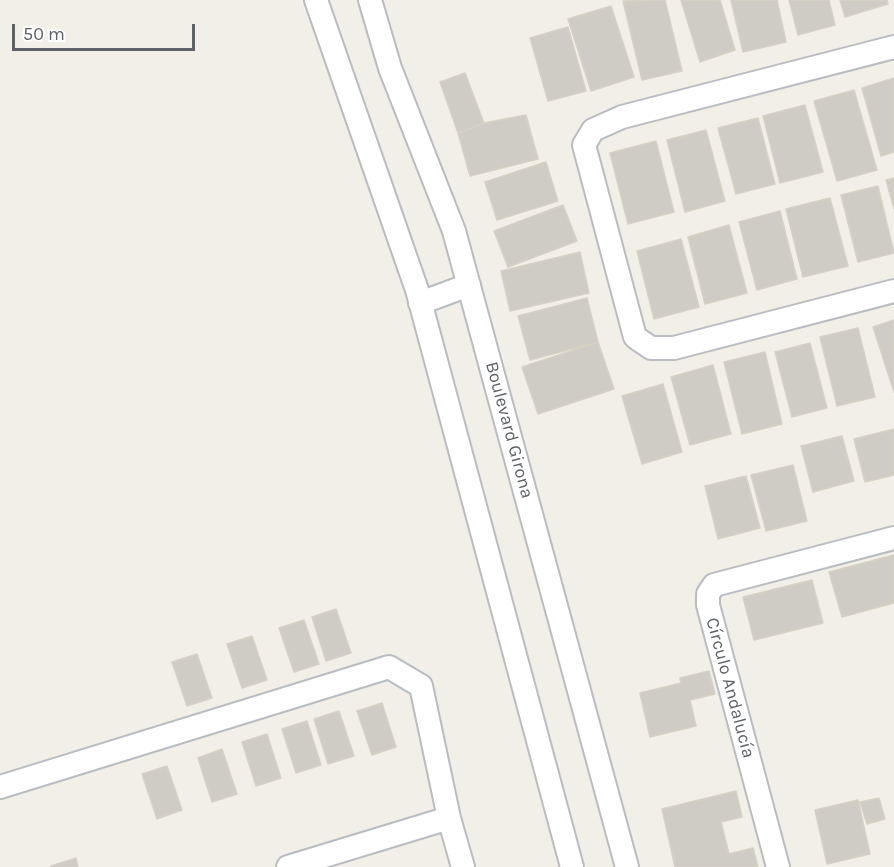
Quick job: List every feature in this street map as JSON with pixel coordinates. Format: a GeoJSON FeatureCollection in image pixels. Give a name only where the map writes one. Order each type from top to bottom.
{"type":"FeatureCollection","features":[{"type":"Feature","properties":{"kind":"street"},"geometry":{"type":"LineString","coordinates":[[316,0],[420,303],[572,867]]}},
{"type":"Feature","properties":{"kind":"street","name":"Boulevard Girona"},"geometry":{"type":"LineString","coordinates":[[370,0],[390,68],[454,231],[627,867]]}},
{"type":"Feature","properties":{"kind":"street"},"geometry":{"type":"LineString","coordinates":[[894,47],[622,117],[593,130],[584,145],[635,338],[651,348],[674,348],[894,291]]}},
{"type":"Feature","properties":{"kind":"street"},"geometry":{"type":"LineString","coordinates":[[420,303],[469,285]]}},
{"type":"Feature","properties":{"kind":"street","name":"Círculo Andalucía"},"geometry":{"type":"LineString","coordinates":[[778,867],[708,605],[708,594],[714,585],[894,538]]}},
{"type":"Feature","properties":{"kind":"street"},"geometry":{"type":"LineString","coordinates":[[0,787],[389,667],[421,686],[449,818],[463,867]]}},
{"type":"Feature","properties":{"kind":"street"},"geometry":{"type":"LineString","coordinates":[[288,867],[449,818]]}},
{"type":"Feature","properties":{"kind":"building"},"geometry":{"type":"Polygon","coordinates":[[[665,0],[682,71],[642,80],[623,1],[665,0]]]}},
{"type":"Feature","properties":{"kind":"building"},"geometry":{"type":"Polygon","coordinates":[[[681,0],[720,0],[735,50],[700,62],[681,0]]]}},
{"type":"Feature","properties":{"kind":"building"},"geometry":{"type":"Polygon","coordinates":[[[731,0],[777,0],[786,42],[743,52],[731,0]]]}},
{"type":"Feature","properties":{"kind":"building"},"geometry":{"type":"Polygon","coordinates":[[[789,0],[829,0],[835,25],[798,35],[789,0]]]}},
{"type":"Feature","properties":{"kind":"building"},"geometry":{"type":"Polygon","coordinates":[[[840,0],[887,0],[888,4],[845,17],[840,0]]]}},
{"type":"Feature","properties":{"kind":"building"},"geometry":{"type":"Polygon","coordinates":[[[611,6],[634,77],[591,91],[568,19],[611,6]]]}},
{"type":"Feature","properties":{"kind":"building"},"geometry":{"type":"Polygon","coordinates":[[[568,27],[586,91],[548,101],[530,38],[568,27]]]}},
{"type":"Feature","properties":{"kind":"building"},"geometry":{"type":"Polygon","coordinates":[[[465,73],[484,123],[458,133],[440,82],[465,73]]]}},
{"type":"Feature","properties":{"kind":"building"},"geometry":{"type":"Polygon","coordinates":[[[894,78],[894,152],[881,156],[862,88],[894,78]]]}},
{"type":"Feature","properties":{"kind":"building"},"geometry":{"type":"Polygon","coordinates":[[[854,90],[877,170],[837,181],[814,101],[854,90]]]}},
{"type":"Feature","properties":{"kind":"building"},"geometry":{"type":"Polygon","coordinates":[[[805,105],[823,172],[780,183],[763,116],[805,105]]]}},
{"type":"Feature","properties":{"kind":"building"},"geometry":{"type":"Polygon","coordinates":[[[526,115],[538,159],[470,176],[458,133],[484,123],[526,115]]]}},
{"type":"Feature","properties":{"kind":"building"},"geometry":{"type":"Polygon","coordinates":[[[758,118],[775,184],[736,194],[718,128],[758,118]]]}},
{"type":"Feature","properties":{"kind":"building"},"geometry":{"type":"Polygon","coordinates":[[[706,130],[725,201],[685,212],[667,140],[706,130]]]}},
{"type":"Feature","properties":{"kind":"building"},"geometry":{"type":"Polygon","coordinates":[[[656,141],[674,212],[628,224],[610,153],[656,141]]]}},
{"type":"Feature","properties":{"kind":"building"},"geometry":{"type":"Polygon","coordinates":[[[546,162],[558,201],[497,220],[485,182],[546,162]]]}},
{"type":"Feature","properties":{"kind":"building"},"geometry":{"type":"Polygon","coordinates":[[[894,178],[894,209],[886,180],[894,178]]]}},
{"type":"Feature","properties":{"kind":"building"},"geometry":{"type":"Polygon","coordinates":[[[878,186],[894,253],[858,262],[841,195],[878,186]]]}},
{"type":"Feature","properties":{"kind":"building"},"geometry":{"type":"Polygon","coordinates":[[[830,198],[848,266],[803,277],[786,209],[830,198]]]}},
{"type":"Feature","properties":{"kind":"building"},"geometry":{"type":"Polygon","coordinates":[[[563,205],[577,241],[508,267],[494,231],[563,205]]]}},
{"type":"Feature","properties":{"kind":"building"},"geometry":{"type":"Polygon","coordinates":[[[780,211],[797,279],[757,290],[739,222],[780,211]]]}},
{"type":"Feature","properties":{"kind":"building"},"geometry":{"type":"Polygon","coordinates":[[[729,225],[747,293],[705,304],[688,237],[729,225]]]}},
{"type":"Feature","properties":{"kind":"building"},"geometry":{"type":"Polygon","coordinates":[[[681,239],[699,307],[654,319],[637,251],[681,239]]]}},
{"type":"Feature","properties":{"kind":"building"},"geometry":{"type":"Polygon","coordinates":[[[580,252],[589,293],[510,311],[501,271],[580,252]]]}},
{"type":"Feature","properties":{"kind":"building"},"geometry":{"type":"Polygon","coordinates":[[[587,298],[598,342],[530,360],[518,316],[587,298]]]}},
{"type":"Feature","properties":{"kind":"building"},"geometry":{"type":"Polygon","coordinates":[[[894,320],[894,392],[873,327],[894,320]]]}},
{"type":"Feature","properties":{"kind":"building"},"geometry":{"type":"Polygon","coordinates":[[[858,328],[875,397],[837,406],[820,337],[858,328]]]}},
{"type":"Feature","properties":{"kind":"building"},"geometry":{"type":"Polygon","coordinates":[[[598,342],[614,389],[538,414],[522,367],[598,342]]]}},
{"type":"Feature","properties":{"kind":"building"},"geometry":{"type":"Polygon","coordinates":[[[810,343],[827,408],[792,417],[775,352],[810,343]]]}},
{"type":"Feature","properties":{"kind":"building"},"geometry":{"type":"Polygon","coordinates":[[[765,352],[782,424],[742,434],[724,362],[765,352]]]}},
{"type":"Feature","properties":{"kind":"building"},"geometry":{"type":"Polygon","coordinates":[[[713,365],[731,434],[690,445],[671,377],[713,365]]]}},
{"type":"Feature","properties":{"kind":"building"},"geometry":{"type":"Polygon","coordinates":[[[663,384],[682,452],[642,464],[622,396],[663,384]]]}},
{"type":"Feature","properties":{"kind":"building"},"geometry":{"type":"Polygon","coordinates":[[[894,429],[894,475],[865,482],[854,439],[894,429]]]}},
{"type":"Feature","properties":{"kind":"building"},"geometry":{"type":"Polygon","coordinates":[[[842,436],[854,481],[813,492],[801,446],[842,436]]]}},
{"type":"Feature","properties":{"kind":"building"},"geometry":{"type":"Polygon","coordinates":[[[793,465],[807,521],[766,531],[751,475],[793,465]]]}},
{"type":"Feature","properties":{"kind":"building"},"geometry":{"type":"Polygon","coordinates":[[[746,476],[760,528],[718,539],[705,486],[746,476]]]}},
{"type":"Feature","properties":{"kind":"building"},"geometry":{"type":"Polygon","coordinates":[[[894,555],[894,603],[842,617],[829,572],[894,555]]]}},
{"type":"Feature","properties":{"kind":"building"},"geometry":{"type":"Polygon","coordinates":[[[812,580],[823,623],[754,640],[743,597],[812,580]]]}},
{"type":"Feature","properties":{"kind":"building"},"geometry":{"type":"Polygon","coordinates":[[[336,609],[351,653],[326,661],[312,617],[336,609]]]}},
{"type":"Feature","properties":{"kind":"building"},"geometry":{"type":"Polygon","coordinates":[[[304,620],[319,664],[294,672],[279,628],[304,620]]]}},
{"type":"Feature","properties":{"kind":"building"},"geometry":{"type":"Polygon","coordinates":[[[252,636],[267,680],[242,688],[227,644],[252,636]]]}},
{"type":"Feature","properties":{"kind":"building"},"geometry":{"type":"Polygon","coordinates":[[[197,654],[212,698],[187,706],[172,662],[197,654]]]}},
{"type":"Feature","properties":{"kind":"building"},"geometry":{"type":"Polygon","coordinates":[[[709,671],[715,694],[690,700],[696,726],[650,737],[640,693],[681,683],[680,678],[709,671]]]}},
{"type":"Feature","properties":{"kind":"building"},"geometry":{"type":"Polygon","coordinates":[[[382,703],[396,747],[372,755],[357,711],[382,703]]]}},
{"type":"Feature","properties":{"kind":"building"},"geometry":{"type":"Polygon","coordinates":[[[339,711],[354,756],[328,764],[314,719],[339,711]]]}},
{"type":"Feature","properties":{"kind":"building"},"geometry":{"type":"Polygon","coordinates":[[[307,721],[321,765],[296,773],[282,729],[307,721]]]}},
{"type":"Feature","properties":{"kind":"building"},"geometry":{"type":"Polygon","coordinates":[[[267,734],[281,778],[256,786],[242,742],[267,734]]]}},
{"type":"Feature","properties":{"kind":"building"},"geometry":{"type":"Polygon","coordinates":[[[222,749],[237,794],[212,802],[198,758],[222,749]]]}},
{"type":"Feature","properties":{"kind":"building"},"geometry":{"type":"Polygon","coordinates":[[[167,766],[182,810],[157,819],[142,774],[167,766]]]}},
{"type":"Feature","properties":{"kind":"building"},"geometry":{"type":"Polygon","coordinates":[[[736,791],[742,817],[721,822],[729,854],[753,848],[758,867],[675,867],[662,809],[736,791]]]}},
{"type":"Feature","properties":{"kind":"building"},"geometry":{"type":"Polygon","coordinates":[[[879,798],[885,819],[867,824],[860,802],[879,798]]]}},
{"type":"Feature","properties":{"kind":"building"},"geometry":{"type":"Polygon","coordinates":[[[858,800],[870,854],[827,864],[815,810],[858,800]]]}},
{"type":"Feature","properties":{"kind":"building"},"geometry":{"type":"Polygon","coordinates":[[[76,858],[78,867],[51,867],[51,866],[76,858]]]}}]}
